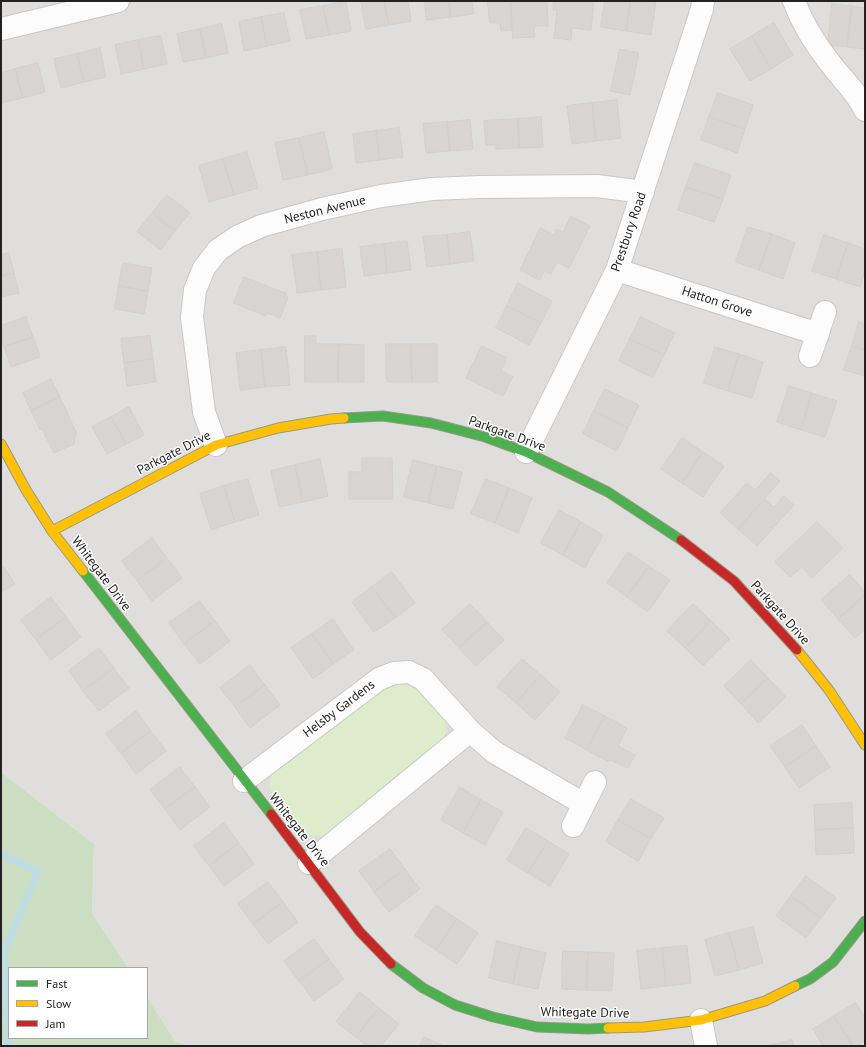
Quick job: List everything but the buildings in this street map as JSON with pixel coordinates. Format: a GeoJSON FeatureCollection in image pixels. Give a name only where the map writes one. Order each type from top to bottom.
{"type":"FeatureCollection","features":[{"type":"Feature","properties":{"kind":"street"},"geometry":{"type":"LineString","coordinates":[[1,29],[118,1]]}},
{"type":"Feature","properties":{"kind":"street","name":"Prestbury Road"},"geometry":{"type":"LineString","coordinates":[[526,452],[616,270],[643,192],[702,9],[703,1]]}},
{"type":"Feature","properties":{"kind":"street"},"geometry":{"type":"LineString","coordinates":[[794,1],[811,36],[829,62],[860,98],[865,110]]}},
{"type":"Feature","properties":{"kind":"street","name":"Neston Avenue"},"geometry":{"type":"LineString","coordinates":[[216,445],[204,412],[192,317],[195,290],[204,268],[218,250],[237,237],[261,226],[322,209],[381,196],[432,189],[597,186],[643,192]]}},
{"type":"Feature","properties":{"kind":"street","name":"Hatton Grove"},"geometry":{"type":"LineString","coordinates":[[616,270],[818,334]]}},
{"type":"Feature","properties":{"kind":"street"},"geometry":{"type":"LineString","coordinates":[[810,356],[825,312]]}},
{"type":"Feature","properties":{"kind":"street","name":"Parkgate Drive"},"geometry":{"type":"LineString","coordinates":[[52,531],[216,445],[278,428],[331,418],[383,416],[431,423],[485,437],[526,452],[608,492],[679,538],[734,581],[794,646],[829,690],[865,745]]}},
{"type":"Feature","properties":{"kind":"street","name":"Whitegate Drive"},"geometry":{"type":"LineString","coordinates":[[1,444],[26,490],[52,531],[244,781],[309,863],[360,932],[390,963],[423,988],[455,1005],[493,1017],[537,1027],[588,1029],[644,1026],[701,1020]]}},
{"type":"Feature","properties":{"kind":"street","name":"Helsby Gardens"},"geometry":{"type":"LineString","coordinates":[[244,781],[378,679],[394,673],[410,672],[423,679],[470,731],[494,752],[584,804]]}},
{"type":"Feature","properties":{"kind":"street"},"geometry":{"type":"LineString","coordinates":[[309,863],[470,731]]}},
{"type":"Feature","properties":{"kind":"street"},"geometry":{"type":"LineString","coordinates":[[573,826],[595,782]]}},
{"type":"Feature","properties":{"kind":"street"},"geometry":{"type":"LineString","coordinates":[[706,1046],[701,1020],[764,1001],[810,980],[833,962],[865,921]]}},
{"type":"Feature","properties":{"kind":"shaded area"},"geometry":{"type":"Polygon","coordinates":[[[1,1],[865,1],[865,1046],[187,1046],[175,1041],[148,999],[148,967],[127,967],[92,913],[94,844],[1,772],[1,1]]]}},
{"type":"Feature","properties":{"kind":"green space"},"geometry":{"type":"Polygon","coordinates":[[[397,683],[418,687],[446,717],[446,732],[443,742],[331,835],[308,835],[300,830],[272,794],[270,783],[271,774],[384,687],[397,683]]]}},
{"type":"Feature","properties":{"kind":"green space"},"geometry":{"type":"Polygon","coordinates":[[[1,772],[94,844],[92,913],[127,967],[8,967],[8,1039],[148,1039],[148,999],[175,1041],[187,1046],[1,1046],[1,772]]]}},
{"type":"Feature","properties":{"kind":"waterway"},"geometry":{"type":"LineString","coordinates":[[1,854],[38,872],[4,952],[8,1027]]}},
{"type":"Feature","properties":{"kind":"waterway"},"geometry":{"type":"LineString","coordinates":[[9,1039],[9,1046]]}},
{"type":"Feature","properties":{"kind":"traffic: fast"},"geometry":{"type":"LineString","coordinates":[[344,418],[383,416],[431,423],[485,437],[526,452],[608,492],[681,540]]}},
{"type":"Feature","properties":{"kind":"traffic: fast"},"geometry":{"type":"LineString","coordinates":[[83,571],[271,814]]}},
{"type":"Feature","properties":{"kind":"traffic: fast"},"geometry":{"type":"LineString","coordinates":[[795,986],[810,979],[833,962],[865,921]]}},
{"type":"Feature","properties":{"kind":"traffic: fast"},"geometry":{"type":"LineString","coordinates":[[391,964],[423,988],[455,1005],[493,1017],[537,1027],[588,1029],[608,1028]]}},
{"type":"Feature","properties":{"kind":"traffic: slow"},"geometry":{"type":"LineString","coordinates":[[52,531],[216,445],[278,428],[344,418]]}},
{"type":"Feature","properties":{"kind":"traffic: slow"},"geometry":{"type":"LineString","coordinates":[[1,444],[26,490],[52,531],[83,571]]}},
{"type":"Feature","properties":{"kind":"traffic: slow"},"geometry":{"type":"LineString","coordinates":[[797,650],[829,690],[865,745]]}},
{"type":"Feature","properties":{"kind":"traffic: slow"},"geometry":{"type":"LineString","coordinates":[[608,1028],[644,1027],[701,1020],[765,1001],[795,986]]}},
{"type":"Feature","properties":{"kind":"traffic: jam"},"geometry":{"type":"LineString","coordinates":[[681,540],[734,581],[797,650]]}},
{"type":"Feature","properties":{"kind":"traffic: jam"},"geometry":{"type":"LineString","coordinates":[[271,814],[360,932],[391,964]]}}]}
